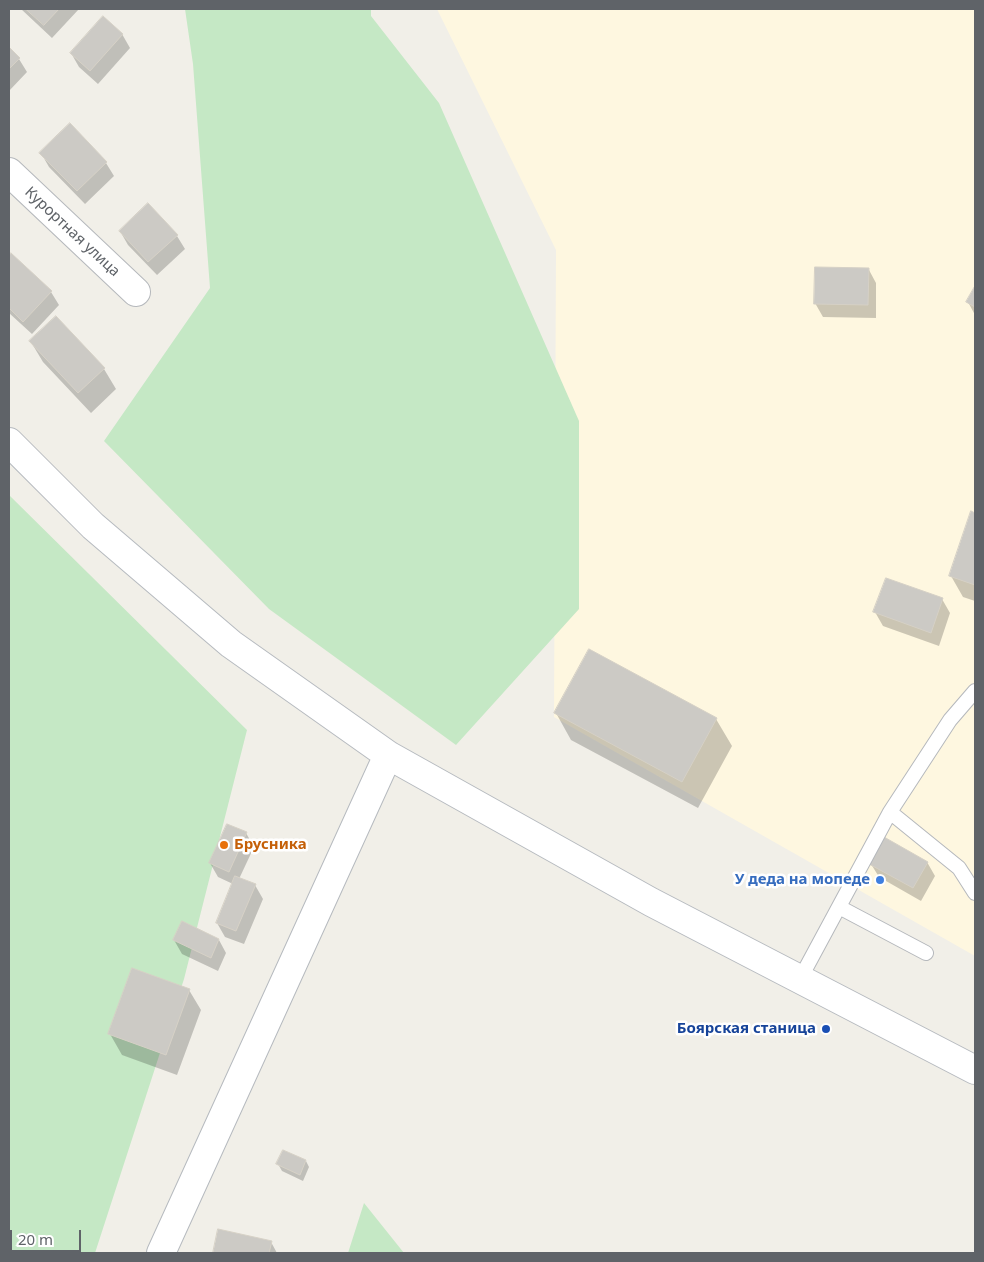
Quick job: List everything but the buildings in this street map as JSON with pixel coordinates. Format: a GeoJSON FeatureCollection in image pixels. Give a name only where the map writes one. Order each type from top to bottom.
{"type":"FeatureCollection","features":[{"type":"Feature","properties":{"kind":"main road","name":"Курортная улица"},"geometry":{"type":"LineString","coordinates":[[9,172],[136,292]]}},
{"type":"Feature","properties":{"kind":"main road"},"geometry":{"type":"LineString","coordinates":[[9,442],[93,526],[231,644],[388,755],[634,892],[975,1070]]}},
{"type":"Feature","properties":{"kind":"main road"},"geometry":{"type":"LineString","coordinates":[[162,1251],[388,755]]}},
{"type":"Feature","properties":{"kind":"lane"},"geometry":{"type":"LineString","coordinates":[[800,979],[890,812],[950,720],[975,691]]}},
{"type":"Feature","properties":{"kind":"lane"},"geometry":{"type":"LineString","coordinates":[[890,812],[959,868],[975,893]]}},
{"type":"Feature","properties":{"kind":"lane"},"geometry":{"type":"LineString","coordinates":[[839,906],[926,953]]}},
{"type":"Feature","properties":{"kind":"shaded area"},"geometry":{"type":"Polygon","coordinates":[[[437,9],[975,9],[975,956],[554,717],[556,250],[437,9]]]}},
{"type":"Feature","properties":{"kind":"green space"},"geometry":{"type":"Polygon","coordinates":[[[185,9],[371,9],[371,16],[439,103],[579,421],[579,609],[456,745],[269,609],[104,441],[210,288],[193,64],[185,9]]]}},
{"type":"Feature","properties":{"kind":"green space"},"geometry":{"type":"Polygon","coordinates":[[[9,495],[247,730],[184,979],[95,1253],[9,1253],[9,495]]]}},
{"type":"Feature","properties":{"kind":"green space"},"geometry":{"type":"Polygon","coordinates":[[[364,1203],[404,1253],[348,1253],[364,1203]]]}},
{"type":"Feature","properties":{"kind":"place","name":"Брусника"},"geometry":{"type":"Point","coordinates":[224,845]}},
{"type":"Feature","properties":{"kind":"place","name":"У деда на мопеде"},"geometry":{"type":"Point","coordinates":[880,880]}},
{"type":"Feature","properties":{"kind":"place","name":"Боярская станица"},"geometry":{"type":"Point","coordinates":[826,1029]}}]}
